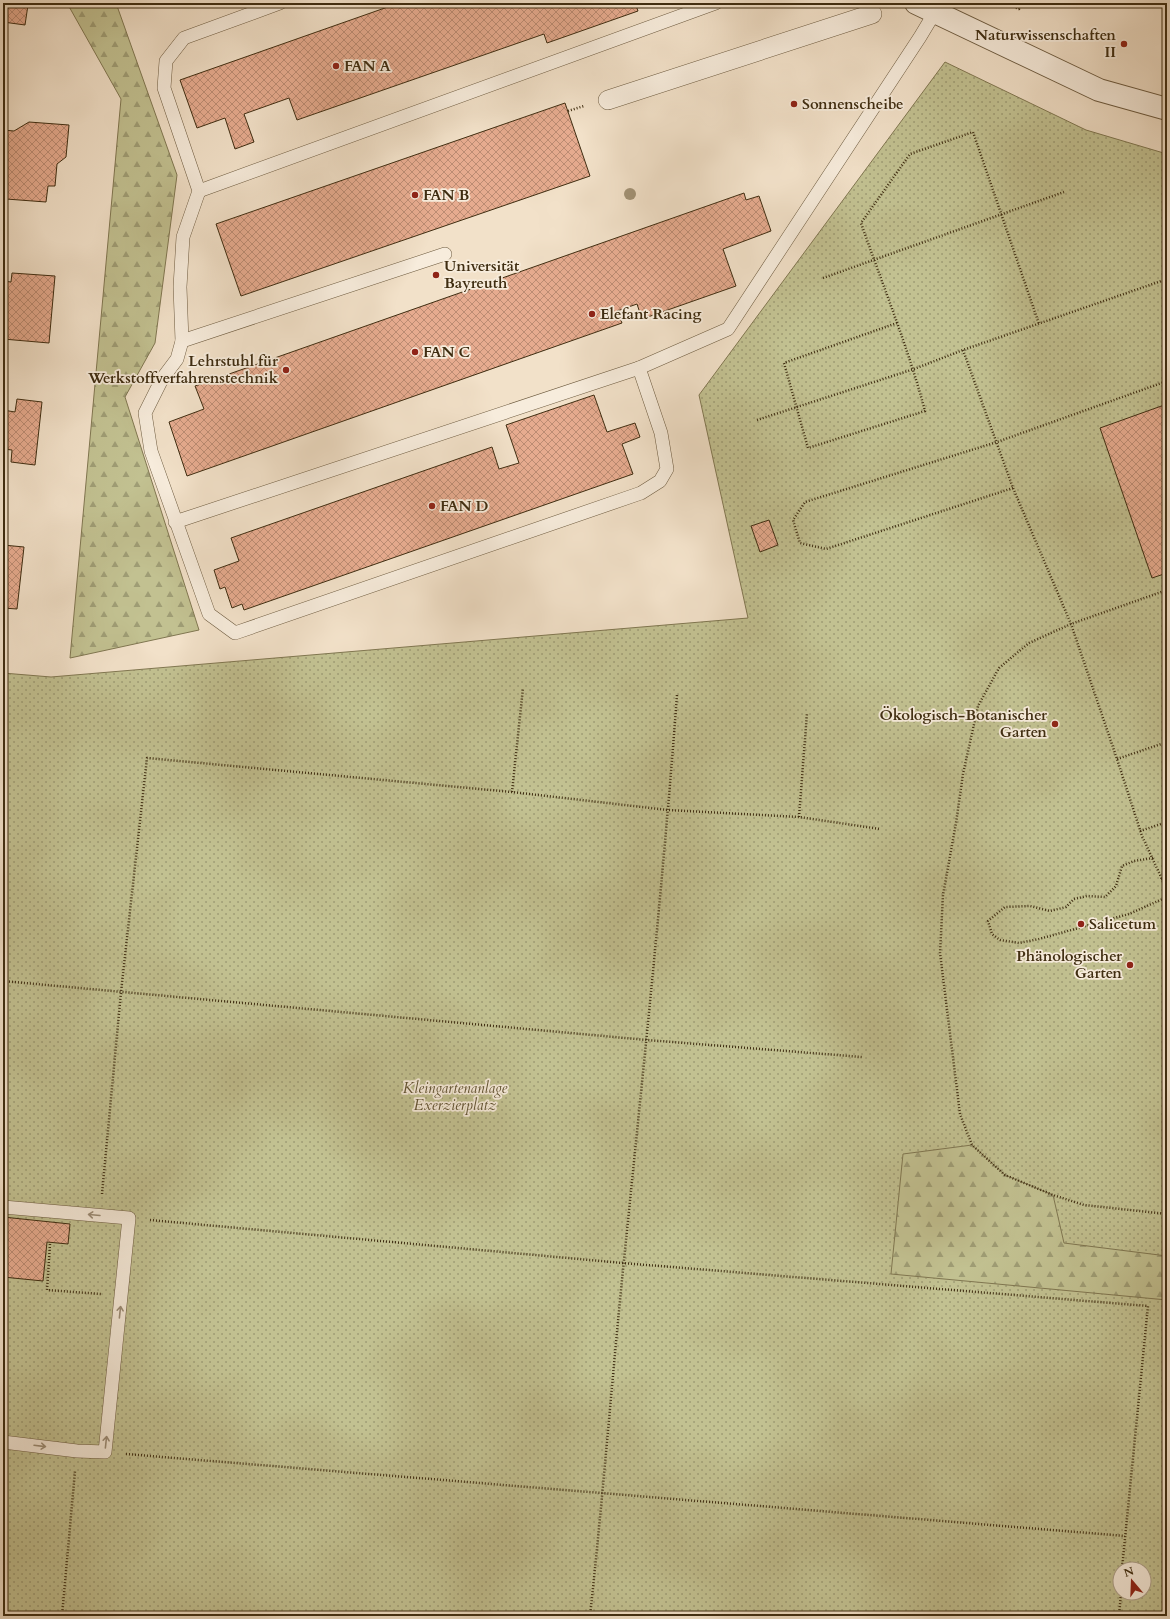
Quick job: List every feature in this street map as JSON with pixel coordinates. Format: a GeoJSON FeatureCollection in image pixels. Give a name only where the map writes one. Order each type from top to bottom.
{"type":"FeatureCollection","features":[{"type":"Feature","properties":{"kind":"street"},"geometry":{"type":"LineString","coordinates":[[925,8],[1099,90],[1167,109]]}},
{"type":"Feature","properties":{"kind":"street"},"geometry":{"type":"LineString","coordinates":[[608,100],[872,14]]}},
{"type":"Feature","properties":{"kind":"lane"},"geometry":{"type":"LineString","coordinates":[[280,3],[184,38],[166,61],[164,88],[199,191],[183,237],[180,287],[182,340],[177,359],[162,379],[145,414],[151,451],[209,614],[236,632],[640,493],[660,481],[667,469],[662,440],[639,368]]}},
{"type":"Feature","properties":{"kind":"lane"},"geometry":{"type":"LineString","coordinates":[[199,191],[716,3]]}},
{"type":"Feature","properties":{"kind":"lane"},"geometry":{"type":"LineString","coordinates":[[176,522],[639,368],[728,329],[916,43],[925,8]]}},
{"type":"Feature","properties":{"kind":"lane"},"geometry":{"type":"LineString","coordinates":[[182,340],[445,254]]}},
{"type":"Feature","properties":{"kind":"lane"},"geometry":{"type":"LineString","coordinates":[[3,1207],[129,1218],[105,1452],[77,1451],[3,1442]]}},
{"type":"Feature","properties":{"kind":"path"},"geometry":{"type":"LineString","coordinates":[[1005,3],[1019,9],[1021,3]]}},
{"type":"Feature","properties":{"kind":"path"},"geometry":{"type":"LineString","coordinates":[[897,323],[784,363],[808,448],[926,411],[914,369],[861,223],[910,154],[973,132],[1039,324]]}},
{"type":"Feature","properties":{"kind":"path"},"geometry":{"type":"LineString","coordinates":[[824,278],[1064,192]]}},
{"type":"Feature","properties":{"kind":"path"},"geometry":{"type":"LineString","coordinates":[[757,420],[914,369],[963,350],[1167,279]]}},
{"type":"Feature","properties":{"kind":"path"},"geometry":{"type":"LineString","coordinates":[[963,350],[1013,488],[1071,624],[1140,831],[1167,890]]}},
{"type":"Feature","properties":{"kind":"path"},"geometry":{"type":"LineString","coordinates":[[1013,488],[826,549],[800,543],[793,520],[805,502],[997,442],[1167,381]]}},
{"type":"Feature","properties":{"kind":"path"},"geometry":{"type":"LineString","coordinates":[[1167,590],[1071,624],[1029,643],[999,668],[978,706],[963,774],[943,895],[940,953],[960,1114],[972,1144],[1005,1175],[1084,1205],[1167,1214]]}},
{"type":"Feature","properties":{"kind":"path"},"geometry":{"type":"LineString","coordinates":[[512,792],[523,688]]}},
{"type":"Feature","properties":{"kind":"path"},"geometry":{"type":"LineString","coordinates":[[590,1616],[603,1494],[623,1262],[647,1040],[668,810],[676,695]]}},
{"type":"Feature","properties":{"kind":"path"},"geometry":{"type":"LineString","coordinates":[[799,817],[807,713]]}},
{"type":"Feature","properties":{"kind":"path"},"geometry":{"type":"LineString","coordinates":[[1117,759],[1167,742]]}},
{"type":"Feature","properties":{"kind":"path"},"geometry":{"type":"LineString","coordinates":[[100,1215],[121,992],[147,758],[512,792],[668,810],[799,817],[880,829]]}},
{"type":"Feature","properties":{"kind":"path"},"geometry":{"type":"LineString","coordinates":[[1140,831],[1167,822]]}},
{"type":"Feature","properties":{"kind":"path"},"geometry":{"type":"LineString","coordinates":[[1153,858],[1134,861],[1122,866],[1116,886],[1105,897],[1087,896],[1074,899],[1066,907],[1050,911],[1030,906],[1005,907],[988,921],[992,934],[1000,940],[1019,943],[1039,939],[1128,914],[1167,897]]}},
{"type":"Feature","properties":{"kind":"path"},"geometry":{"type":"LineString","coordinates":[[1161,879],[1167,877]]}},
{"type":"Feature","properties":{"kind":"path"},"geometry":{"type":"LineString","coordinates":[[3,981],[647,1040],[862,1057]]}},
{"type":"Feature","properties":{"kind":"path"},"geometry":{"type":"LineString","coordinates":[[129,1218],[623,1262],[1148,1306],[1123,1561]]}},
{"type":"Feature","properties":{"kind":"path"},"geometry":{"type":"LineString","coordinates":[[50,1244],[46,1290],[121,1296]]}},
{"type":"Feature","properties":{"kind":"path"},"geometry":{"type":"LineString","coordinates":[[62,1616],[77,1451]]}},
{"type":"Feature","properties":{"kind":"path"},"geometry":{"type":"LineString","coordinates":[[105,1452],[173,1459],[1125,1536]]}},
{"type":"Feature","properties":{"kind":"path"},"geometry":{"type":"LineString","coordinates":[[1119,1616],[1120,1601]]}},
{"type":"Feature","properties":{"kind":"green space"},"geometry":{"type":"Polygon","coordinates":[[[67,3],[116,3],[177,175],[155,343],[125,397],[199,630],[70,658],[121,99],[67,3]]]}},
{"type":"Feature","properties":{"kind":"green space","name":"Kleingartenanlage Exerzierplatz"},"geometry":{"type":"Polygon","coordinates":[[[945,62],[1086,130],[1167,154],[1167,1616],[3,1616],[3,673],[51,677],[748,618],[699,395],[945,62]]]}},
{"type":"Feature","properties":{"kind":"green space"},"geometry":{"type":"Polygon","coordinates":[[[972,1145],[1005,1175],[1053,1195],[1064,1243],[1167,1256],[1167,1300],[891,1274],[903,1154],[972,1145]]]}},
{"type":"Feature","properties":{"kind":"building"},"geometry":{"type":"Polygon","coordinates":[[[3,3],[28,5],[25,25],[3,22],[3,3]]]}},
{"type":"Feature","properties":{"kind":"building","name":"FAN A"},"geometry":{"type":"Polygon","coordinates":[[[399,3],[635,3],[638,11],[547,43],[544,34],[297,120],[289,98],[244,114],[254,142],[235,149],[225,118],[197,128],[180,80],[399,3]]]}},
{"type":"Feature","properties":{"kind":"building","name":"FAN B"},"geometry":{"type":"Polygon","coordinates":[[[565,103],[590,176],[241,296],[216,224],[565,103]]]}},
{"type":"Feature","properties":{"kind":"building"},"geometry":{"type":"Polygon","coordinates":[[[29,122],[69,125],[66,157],[57,164],[55,186],[48,186],[46,202],[6,199],[7,189],[3,189],[3,130],[14,131],[29,122]]]}},
{"type":"Feature","properties":{"kind":"building","name":"FAN C"},"geometry":{"type":"Polygon","coordinates":[[[744,193],[746,200],[759,196],[771,231],[723,249],[736,286],[642,319],[637,304],[617,311],[622,323],[187,476],[169,422],[204,409],[195,386],[744,193]]]}},
{"type":"Feature","properties":{"kind":"building"},"geometry":{"type":"Polygon","coordinates":[[[12,273],[55,276],[49,343],[3,339],[3,281],[11,282],[12,273]]]}},
{"type":"Feature","properties":{"kind":"building","name":"FAN D"},"geometry":{"type":"Polygon","coordinates":[[[594,395],[607,432],[635,423],[640,437],[622,444],[633,474],[244,610],[242,604],[232,608],[225,587],[220,589],[214,570],[239,561],[231,538],[492,447],[499,469],[519,463],[506,425],[594,395]]]}},
{"type":"Feature","properties":{"kind":"building"},"geometry":{"type":"Polygon","coordinates":[[[17,399],[42,402],[35,465],[11,462],[12,450],[3,449],[3,410],[15,412],[17,399]]]}},
{"type":"Feature","properties":{"kind":"building"},"geometry":{"type":"Polygon","coordinates":[[[1167,404],[1167,573],[1152,578],[1100,428],[1167,404]]]}},
{"type":"Feature","properties":{"kind":"building"},"geometry":{"type":"Polygon","coordinates":[[[769,520],[778,545],[760,552],[751,526],[769,520]]]}},
{"type":"Feature","properties":{"kind":"building"},"geometry":{"type":"Polygon","coordinates":[[[3,545],[24,547],[17,609],[3,608],[3,545]]]}},
{"type":"Feature","properties":{"kind":"building"},"geometry":{"type":"Polygon","coordinates":[[[3,1217],[70,1224],[68,1244],[47,1242],[43,1281],[3,1277],[3,1217]]]}},
{"type":"Feature","properties":{"kind":"place","name":"Naturwissenschaften II"},"geometry":{"type":"Point","coordinates":[1124,44]}},
{"type":"Feature","properties":{"kind":"place","name":"FAN A"},"geometry":{"type":"Point","coordinates":[336,66]}},
{"type":"Feature","properties":{"kind":"place","name":"Sonnenscheibe"},"geometry":{"type":"Point","coordinates":[794,104]}},
{"type":"Feature","properties":{"kind":"place","name":"FAN B"},"geometry":{"type":"Point","coordinates":[415,195]}},
{"type":"Feature","properties":{"kind":"place","name":"Universität Bayreuth"},"geometry":{"type":"Point","coordinates":[436,275]}},
{"type":"Feature","properties":{"kind":"place","name":"Elefant Racing"},"geometry":{"type":"Point","coordinates":[592,314]}},
{"type":"Feature","properties":{"kind":"place","name":"FAN C"},"geometry":{"type":"Point","coordinates":[415,352]}},
{"type":"Feature","properties":{"kind":"place","name":"Lehrstuhl für Werkstoffverfahrenstechnik"},"geometry":{"type":"Point","coordinates":[286,370]}},
{"type":"Feature","properties":{"kind":"place","name":"FAN D"},"geometry":{"type":"Point","coordinates":[432,506]}},
{"type":"Feature","properties":{"kind":"place","name":"Ökologisch-Botanischer Garten"},"geometry":{"type":"Point","coordinates":[1055,724]}},
{"type":"Feature","properties":{"kind":"place","name":"Salicetum"},"geometry":{"type":"Point","coordinates":[1081,924]}},
{"type":"Feature","properties":{"kind":"place","name":"Phänologischer Garten"},"geometry":{"type":"Point","coordinates":[1130,965]}}]}
